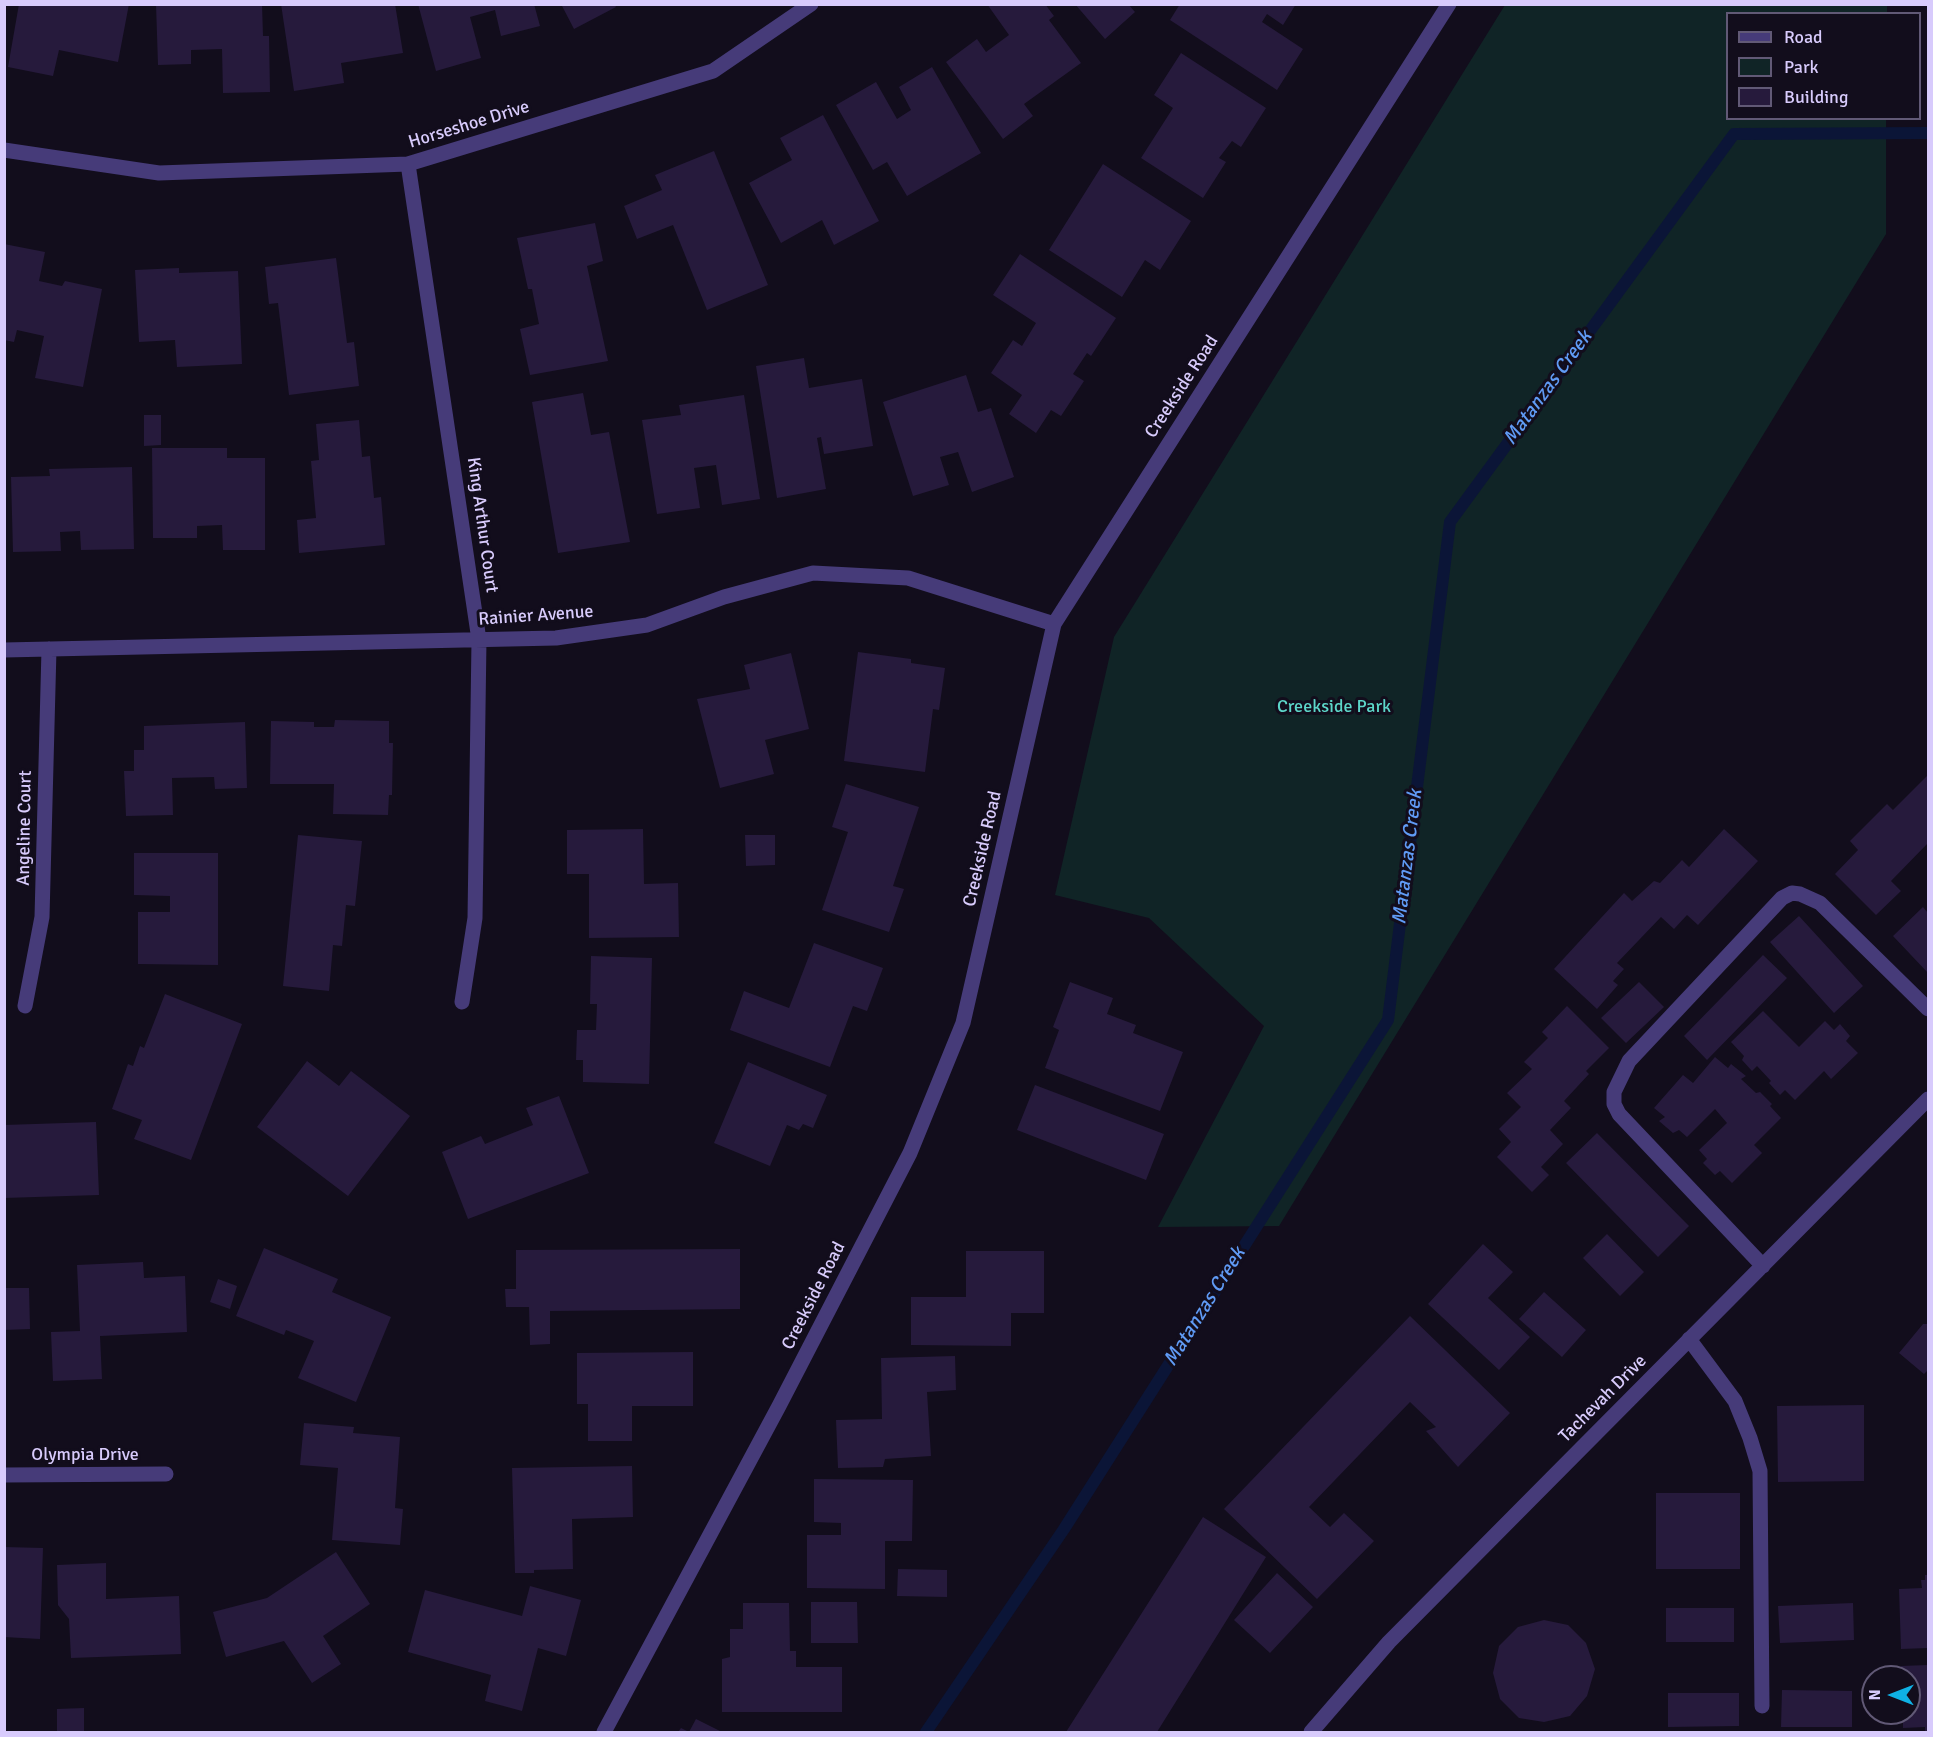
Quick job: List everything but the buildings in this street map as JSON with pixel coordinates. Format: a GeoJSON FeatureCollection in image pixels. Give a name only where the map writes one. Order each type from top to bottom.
{"type":"FeatureCollection","features":[{"type":"Feature","properties":{"kind":"street","name":"Horseshoe Drive"},"geometry":{"type":"LineString","coordinates":[[4,150],[159,173],[408,164],[713,71],[811,4]]}},
{"type":"Feature","properties":{"kind":"street","name":"Creekside Road"},"geometry":{"type":"LineString","coordinates":[[603,1732],[779,1406],[910,1153],[959,1034],[1054,624],[1449,4]]}},
{"type":"Feature","properties":{"kind":"street","name":"King Arthur Court"},"geometry":{"type":"LineString","coordinates":[[408,164],[479,640],[475,918],[462,1002]]}},
{"type":"Feature","properties":{"kind":"street","name":"Rainier Avenue"},"geometry":{"type":"LineString","coordinates":[[4,650],[556,639],[647,625],[724,597],[813,573],[908,578],[1054,624]]}},
{"type":"Feature","properties":{"kind":"street","name":"Angeline Court"},"geometry":{"type":"LineString","coordinates":[[25,1006],[42,917],[48,649]]}},
{"type":"Feature","properties":{"kind":"street"},"geometry":{"type":"LineString","coordinates":[[1763,1266],[1619,1114],[1614,1104],[1614,1092],[1629,1061],[1782,898],[1792,893],[1820,903],[1929,1009]]}},
{"type":"Feature","properties":{"kind":"street","name":"Tachevah Drive"},"geometry":{"type":"LineString","coordinates":[[1311,1732],[1389,1642],[1929,1100]]}},
{"type":"Feature","properties":{"kind":"street"},"geometry":{"type":"LineString","coordinates":[[1689,1340],[1735,1401],[1760,1471],[1762,1706]]}},
{"type":"Feature","properties":{"kind":"street","name":"Olympia Drive"},"geometry":{"type":"LineString","coordinates":[[4,1474],[166,1474]]}},
{"type":"Feature","properties":{"kind":"green space","name":"Creekside Park"},"geometry":{"type":"Polygon","coordinates":[[[1505,5],[1887,5],[1887,12],[1726,12],[1726,120],[1886,120],[1886,234],[1279,1226],[1158,1227],[1264,1026],[1149,918],[1055,895],[1114,637],[1505,5]]]}},
{"type":"Feature","properties":{"kind":"waterway","name":"Matanzas Creek"},"geometry":{"type":"LineString","coordinates":[[926,1732],[1064,1529],[1388,1020],[1450,522],[1734,134],[1928,133]]}}]}
